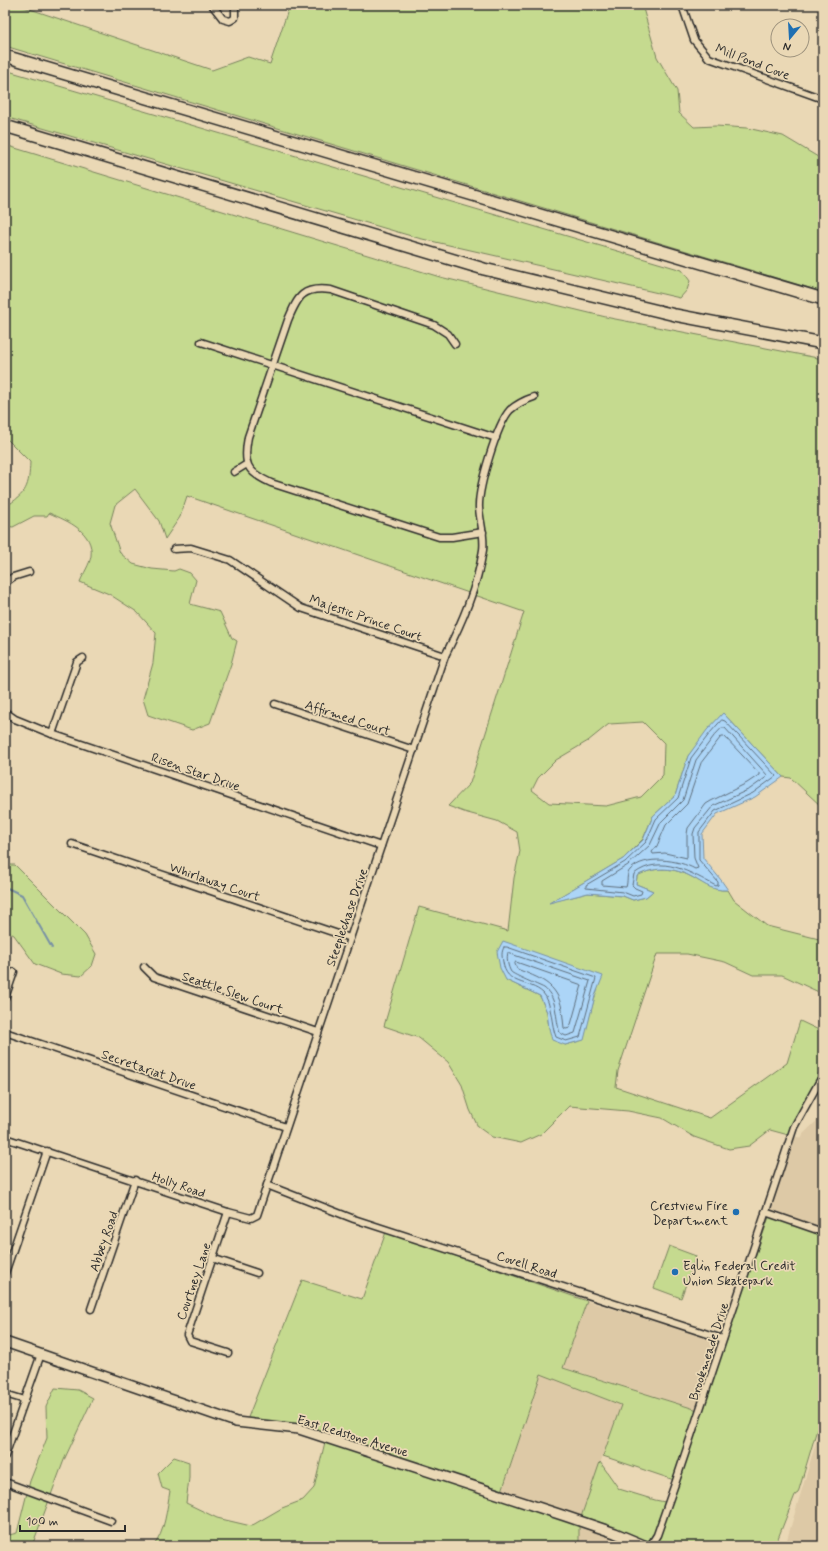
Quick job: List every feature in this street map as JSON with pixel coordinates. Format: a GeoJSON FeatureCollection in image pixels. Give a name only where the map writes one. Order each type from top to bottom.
{"type":"FeatureCollection","features":[{"type":"Feature","properties":{"kind":"highway"},"geometry":{"type":"LineString","coordinates":[[5,56],[823,300]]}},
{"type":"Feature","properties":{"kind":"highway"},"geometry":{"type":"LineString","coordinates":[[5,126],[484,270],[645,308],[823,343]]}},
{"type":"Feature","properties":{"kind":"street"},"geometry":{"type":"LineString","coordinates":[[212,5],[223,19],[230,21],[235,18],[235,5]]}},
{"type":"Feature","properties":{"kind":"street","name":"Mill Pond Cove"},"geometry":{"type":"LineString","coordinates":[[682,5],[694,40],[709,58],[823,99]]}},
{"type":"Feature","properties":{"kind":"street"},"geometry":{"type":"LineString","coordinates":[[455,344],[448,334],[434,325],[331,290],[319,288],[307,291],[300,296],[288,320],[248,437],[245,452],[247,464],[260,478],[271,483],[439,537],[452,537],[483,532]]}},
{"type":"Feature","properties":{"kind":"street"},"geometry":{"type":"LineString","coordinates":[[201,342],[273,364],[496,438]]}},
{"type":"Feature","properties":{"kind":"street","name":"Steeplechase Drive"},"geometry":{"type":"LineString","coordinates":[[267,1185],[446,656],[463,619],[478,575],[483,548],[483,532],[479,508],[480,489],[496,438],[510,411],[518,404],[534,397]]}},
{"type":"Feature","properties":{"kind":"street"},"geometry":{"type":"LineString","coordinates":[[234,472],[247,464]]}},
{"type":"Feature","properties":{"kind":"street","name":"Majestic Prince Court"},"geometry":{"type":"LineString","coordinates":[[174,549],[191,548],[230,560],[302,608],[446,656]]}},
{"type":"Feature","properties":{"kind":"street"},"geometry":{"type":"LineString","coordinates":[[5,583],[13,577],[29,572]]}},
{"type":"Feature","properties":{"kind":"street"},"geometry":{"type":"LineString","coordinates":[[52,734],[77,662],[83,658]]}},
{"type":"Feature","properties":{"kind":"street","name":"Affirmed Court"},"geometry":{"type":"LineString","coordinates":[[275,704],[414,750]]}},
{"type":"Feature","properties":{"kind":"street","name":"Risen Star Drive"},"geometry":{"type":"LineString","coordinates":[[5,712],[15,719],[52,734],[381,846]]}},
{"type":"Feature","properties":{"kind":"street","name":"Whirlaway Court"},"geometry":{"type":"LineString","coordinates":[[72,844],[350,938]]}},
{"type":"Feature","properties":{"kind":"street","name":"Seattle Slew Court"},"geometry":{"type":"LineString","coordinates":[[144,967],[154,977],[318,1032]]}},
{"type":"Feature","properties":{"kind":"street"},"geometry":{"type":"LineString","coordinates":[[5,998],[14,972]]}},
{"type":"Feature","properties":{"kind":"street","name":"Secretariat Drive"},"geometry":{"type":"LineString","coordinates":[[5,1032],[286,1127]]}},
{"type":"Feature","properties":{"kind":"street","name":"Brookmeade Drive"},"geometry":{"type":"LineString","coordinates":[[650,1546],[659,1528],[794,1127],[823,1075]]}},
{"type":"Feature","properties":{"kind":"street","name":"Holly Road"},"geometry":{"type":"LineString","coordinates":[[5,1138],[228,1212],[251,1218],[257,1214],[267,1185]]}},
{"type":"Feature","properties":{"kind":"street"},"geometry":{"type":"LineString","coordinates":[[5,1273],[47,1151]]}},
{"type":"Feature","properties":{"kind":"street","name":"Abbey Road"},"geometry":{"type":"LineString","coordinates":[[91,1309],[135,1180]]}},
{"type":"Feature","properties":{"kind":"street","name":"Covell Road"},"geometry":{"type":"LineString","coordinates":[[267,1185],[354,1220],[723,1339]]}},
{"type":"Feature","properties":{"kind":"street","name":"Courtney Lane"},"geometry":{"type":"LineString","coordinates":[[228,1212],[187,1335],[190,1341],[228,1353]]}},
{"type":"Feature","properties":{"kind":"street"},"geometry":{"type":"LineString","coordinates":[[765,1212],[823,1232]]}},
{"type":"Feature","properties":{"kind":"street"},"geometry":{"type":"LineString","coordinates":[[212,1258],[257,1273]]}},
{"type":"Feature","properties":{"kind":"street","name":"East Redstone Avenue"},"geometry":{"type":"LineString","coordinates":[[5,1342],[236,1422],[299,1429],[318,1435],[615,1533],[646,1546]]}},
{"type":"Feature","properties":{"kind":"street"},"geometry":{"type":"LineString","coordinates":[[5,1456],[41,1354]]}},
{"type":"Feature","properties":{"kind":"street"},"geometry":{"type":"LineString","coordinates":[[5,1394],[24,1400]]}},
{"type":"Feature","properties":{"kind":"street"},"geometry":{"type":"LineString","coordinates":[[5,1482],[111,1520]]}},
{"type":"Feature","properties":{"kind":"shaded area"},"geometry":{"type":"Polygon","coordinates":[[[823,1115],[823,1234],[769,1217],[792,1136],[802,1138],[803,1134],[823,1115]]]}},
{"type":"Feature","properties":{"kind":"shaded area"},"geometry":{"type":"Polygon","coordinates":[[[587,1301],[725,1343],[701,1411],[563,1367],[587,1301]]]}},
{"type":"Feature","properties":{"kind":"shaded area"},"geometry":{"type":"Polygon","coordinates":[[[541,1374],[621,1405],[581,1517],[502,1491],[541,1374]]]}},
{"type":"Feature","properties":{"kind":"shaded area"},"geometry":{"type":"Polygon","coordinates":[[[823,1419],[823,1546],[785,1546],[823,1419]]]}},
{"type":"Feature","properties":{"kind":"shaded area"},"geometry":{"type":"Polygon","coordinates":[[[579,1525],[614,1536],[636,1546],[579,1546],[579,1525]]]}},
{"type":"Feature","properties":{"kind":"green space"},"geometry":{"type":"Polygon","coordinates":[[[5,5],[18,5],[212,70],[248,57],[270,64],[288,10],[288,5],[642,5],[657,57],[677,91],[679,113],[694,127],[716,126],[747,128],[783,136],[823,160],[823,292],[5,46],[5,5]]]}},
{"type":"Feature","properties":{"kind":"green space"},"geometry":{"type":"Polygon","coordinates":[[[5,70],[682,270],[690,281],[687,290],[680,298],[418,238],[5,117],[5,70]]]}},
{"type":"Feature","properties":{"kind":"green space"},"geometry":{"type":"Polygon","coordinates":[[[5,145],[440,277],[610,318],[823,359],[823,808],[791,778],[783,777],[723,713],[688,756],[675,796],[653,816],[643,839],[623,859],[551,902],[588,893],[623,896],[633,900],[646,897],[653,891],[636,884],[637,876],[649,871],[669,869],[682,872],[711,888],[728,890],[734,900],[767,926],[823,940],[823,994],[782,975],[753,975],[725,962],[687,954],[657,954],[618,1071],[616,1087],[710,1118],[787,1063],[800,1021],[823,1032],[823,1064],[792,1136],[770,1130],[749,1146],[729,1149],[694,1137],[662,1118],[628,1111],[569,1106],[541,1134],[521,1143],[492,1137],[478,1127],[470,1110],[462,1085],[448,1062],[419,1038],[384,1026],[419,907],[508,931],[514,878],[520,851],[517,832],[497,821],[448,806],[470,783],[524,612],[187,496],[180,517],[165,539],[159,521],[135,489],[115,505],[110,523],[120,553],[133,564],[152,569],[174,571],[179,569],[190,573],[196,580],[190,604],[220,612],[232,638],[237,641],[231,664],[210,723],[192,730],[148,715],[143,699],[153,663],[156,633],[137,612],[109,594],[80,582],[91,556],[91,548],[84,534],[78,528],[49,513],[47,516],[34,516],[13,527],[5,526],[5,507],[18,498],[25,489],[29,478],[30,462],[5,438],[5,145]],[[643,722],[609,724],[588,741],[556,760],[538,778],[532,790],[549,803],[606,806],[641,797],[663,775],[664,743],[643,722]],[[506,980],[540,996],[547,1012],[549,1028],[565,1045],[583,1040],[595,996],[506,980]]]}},
{"type":"Feature","properties":{"kind":"green space"},"geometry":{"type":"Polygon","coordinates":[[[5,865],[15,865],[85,935],[96,954],[92,966],[81,976],[61,974],[35,964],[14,935],[5,930],[5,865]]]}},
{"type":"Feature","properties":{"kind":"green space"},"geometry":{"type":"Polygon","coordinates":[[[769,1217],[823,1234],[823,1409],[798,1493],[795,1495],[775,1546],[656,1546],[617,1529],[581,1517],[600,1462],[619,1489],[655,1500],[670,1503],[677,1481],[603,1456],[621,1405],[541,1374],[502,1491],[320,1431],[247,1420],[302,1280],[362,1299],[386,1232],[587,1301],[563,1368],[701,1411],[769,1217]]]}},
{"type":"Feature","properties":{"kind":"green space","name":"Eglin Federal Credit Union Skatepark"},"geometry":{"type":"Polygon","coordinates":[[[669,1246],[696,1256],[681,1298],[654,1288],[669,1246]]]}},
{"type":"Feature","properties":{"kind":"green space"},"geometry":{"type":"Polygon","coordinates":[[[55,1388],[78,1390],[93,1398],[64,1460],[32,1546],[5,1546],[5,1536],[17,1533],[30,1481],[47,1438],[46,1407],[55,1388]]]}},
{"type":"Feature","properties":{"kind":"green space"},"geometry":{"type":"Polygon","coordinates":[[[325,1442],[579,1525],[579,1546],[153,1546],[163,1528],[170,1491],[162,1488],[158,1473],[174,1457],[189,1462],[186,1503],[217,1518],[251,1526],[282,1508],[303,1500],[314,1488],[325,1442]]]}},
{"type":"Feature","properties":{"kind":"water"},"geometry":{"type":"Polygon","coordinates":[[[723,713],[783,777],[755,797],[717,814],[702,834],[703,858],[728,890],[711,888],[682,872],[662,869],[649,871],[637,876],[636,884],[653,891],[646,897],[633,900],[623,896],[588,893],[549,903],[623,859],[643,840],[653,816],[675,796],[688,756],[707,730],[723,713]]]}},
{"type":"Feature","properties":{"kind":"water"},"geometry":{"type":"Polygon","coordinates":[[[503,941],[603,976],[595,996],[584,1040],[565,1045],[552,1040],[547,1012],[540,996],[506,980],[500,968],[497,952],[503,941]]]}},
{"type":"Feature","properties":{"kind":"waterway"},"geometry":{"type":"LineString","coordinates":[[5,887],[22,895],[52,948]]}},
{"type":"Feature","properties":{"kind":"place","name":"Crestview Fire Department"},"geometry":{"type":"Point","coordinates":[736,1212]}},
{"type":"Feature","properties":{"kind":"place","name":"Eglin Federal Credit Union Skatepark"},"geometry":{"type":"Point","coordinates":[675,1272]}}]}
